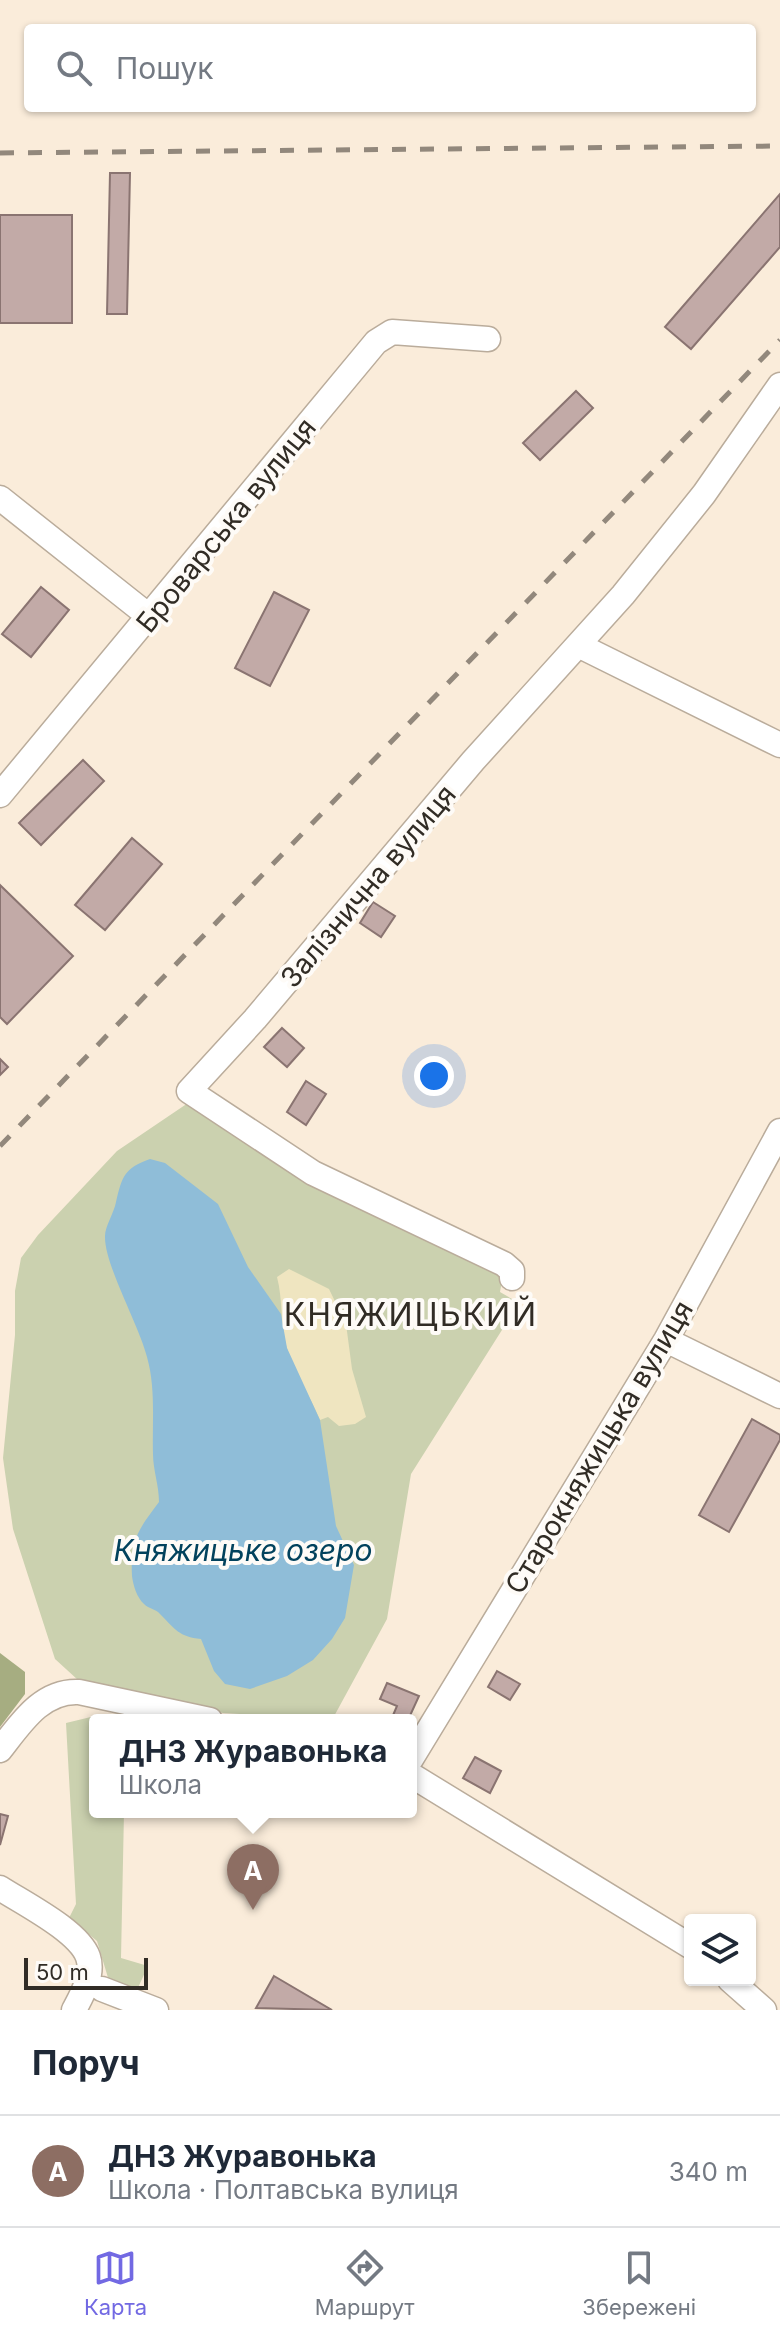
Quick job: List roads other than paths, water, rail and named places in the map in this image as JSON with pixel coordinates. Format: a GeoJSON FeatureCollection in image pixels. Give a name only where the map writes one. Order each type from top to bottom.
{"type":"FeatureCollection","features":[{"type":"Feature","properties":{"kind":"street","name":"Броварська вулиця"},"geometry":{"type":"LineString","coordinates":[[0,795],[376,342],[392,332],[488,339]]}},
{"type":"Feature","properties":{"kind":"street","name":"Залізнична вулиця"},"geometry":{"type":"LineString","coordinates":[[512,1278],[512,1271],[504,1264],[294,1163],[189,1091],[665,544],[780,385]]}},
{"type":"Feature","properties":{"kind":"street"},"geometry":{"type":"LineString","coordinates":[[0,498],[150,617]]}},
{"type":"Feature","properties":{"kind":"street"},"geometry":{"type":"LineString","coordinates":[[578,645],[780,745]]}},
{"type":"Feature","properties":{"kind":"street","name":"Старокняжицька вулиця"},"geometry":{"type":"LineString","coordinates":[[417,1749],[666,1340],[780,1131]]}},
{"type":"Feature","properties":{"kind":"street"},"geometry":{"type":"LineString","coordinates":[[666,1340],[780,1396]]}},
{"type":"Feature","properties":{"kind":"street"},"geometry":{"type":"LineString","coordinates":[[0,1750],[26,1717],[58,1693],[79,1692],[182,1714]]}},
{"type":"Feature","properties":{"kind":"street"},"geometry":{"type":"LineString","coordinates":[[417,1779],[684,1942]]}},
{"type":"Feature","properties":{"kind":"street"},"geometry":{"type":"LineString","coordinates":[[0,1888],[66,1932],[88,1957],[106,1999],[156,2010]]}},
{"type":"Feature","properties":{"kind":"street"},"geometry":{"type":"LineString","coordinates":[[74,2010],[89,1976],[88,1957]]}},
{"type":"Feature","properties":{"kind":"street"},"geometry":{"type":"LineString","coordinates":[[737,1986],[764,2010]]}},
{"type":"Feature","properties":{"kind":"water","name":"Княжицьке озеро"},"geometry":{"type":"Polygon","coordinates":[[[150,1159],[165,1163],[218,1204],[248,1267],[281,1314],[287,1348],[320,1420],[336,1526],[354,1565],[345,1618],[332,1639],[313,1660],[287,1676],[250,1689],[225,1684],[214,1671],[201,1639],[182,1634],[144,1604],[137,1595],[133,1580],[134,1544],[159,1502],[153,1460],[153,1393],[147,1357],[110,1262],[105,1236],[126,1174],[150,1159]]]}},
{"type":"Feature","properties":{"kind":"railway"},"geometry":{"type":"LineString","coordinates":[[0,153],[780,146]]}},
{"type":"Feature","properties":{"kind":"railway"},"geometry":{"type":"LineString","coordinates":[[0,1146],[780,340]]}},
{"type":"Feature","properties":{"kind":"place","name":"ДНЗ Журавонька"},"geometry":{"type":"Point","coordinates":[253,1910]}},
{"type":"Feature","properties":{"kind":"district","name":"КНЯЖИЦЬКИЙ"},"geometry":{"type":"Point","coordinates":[411,1315]}}]}
